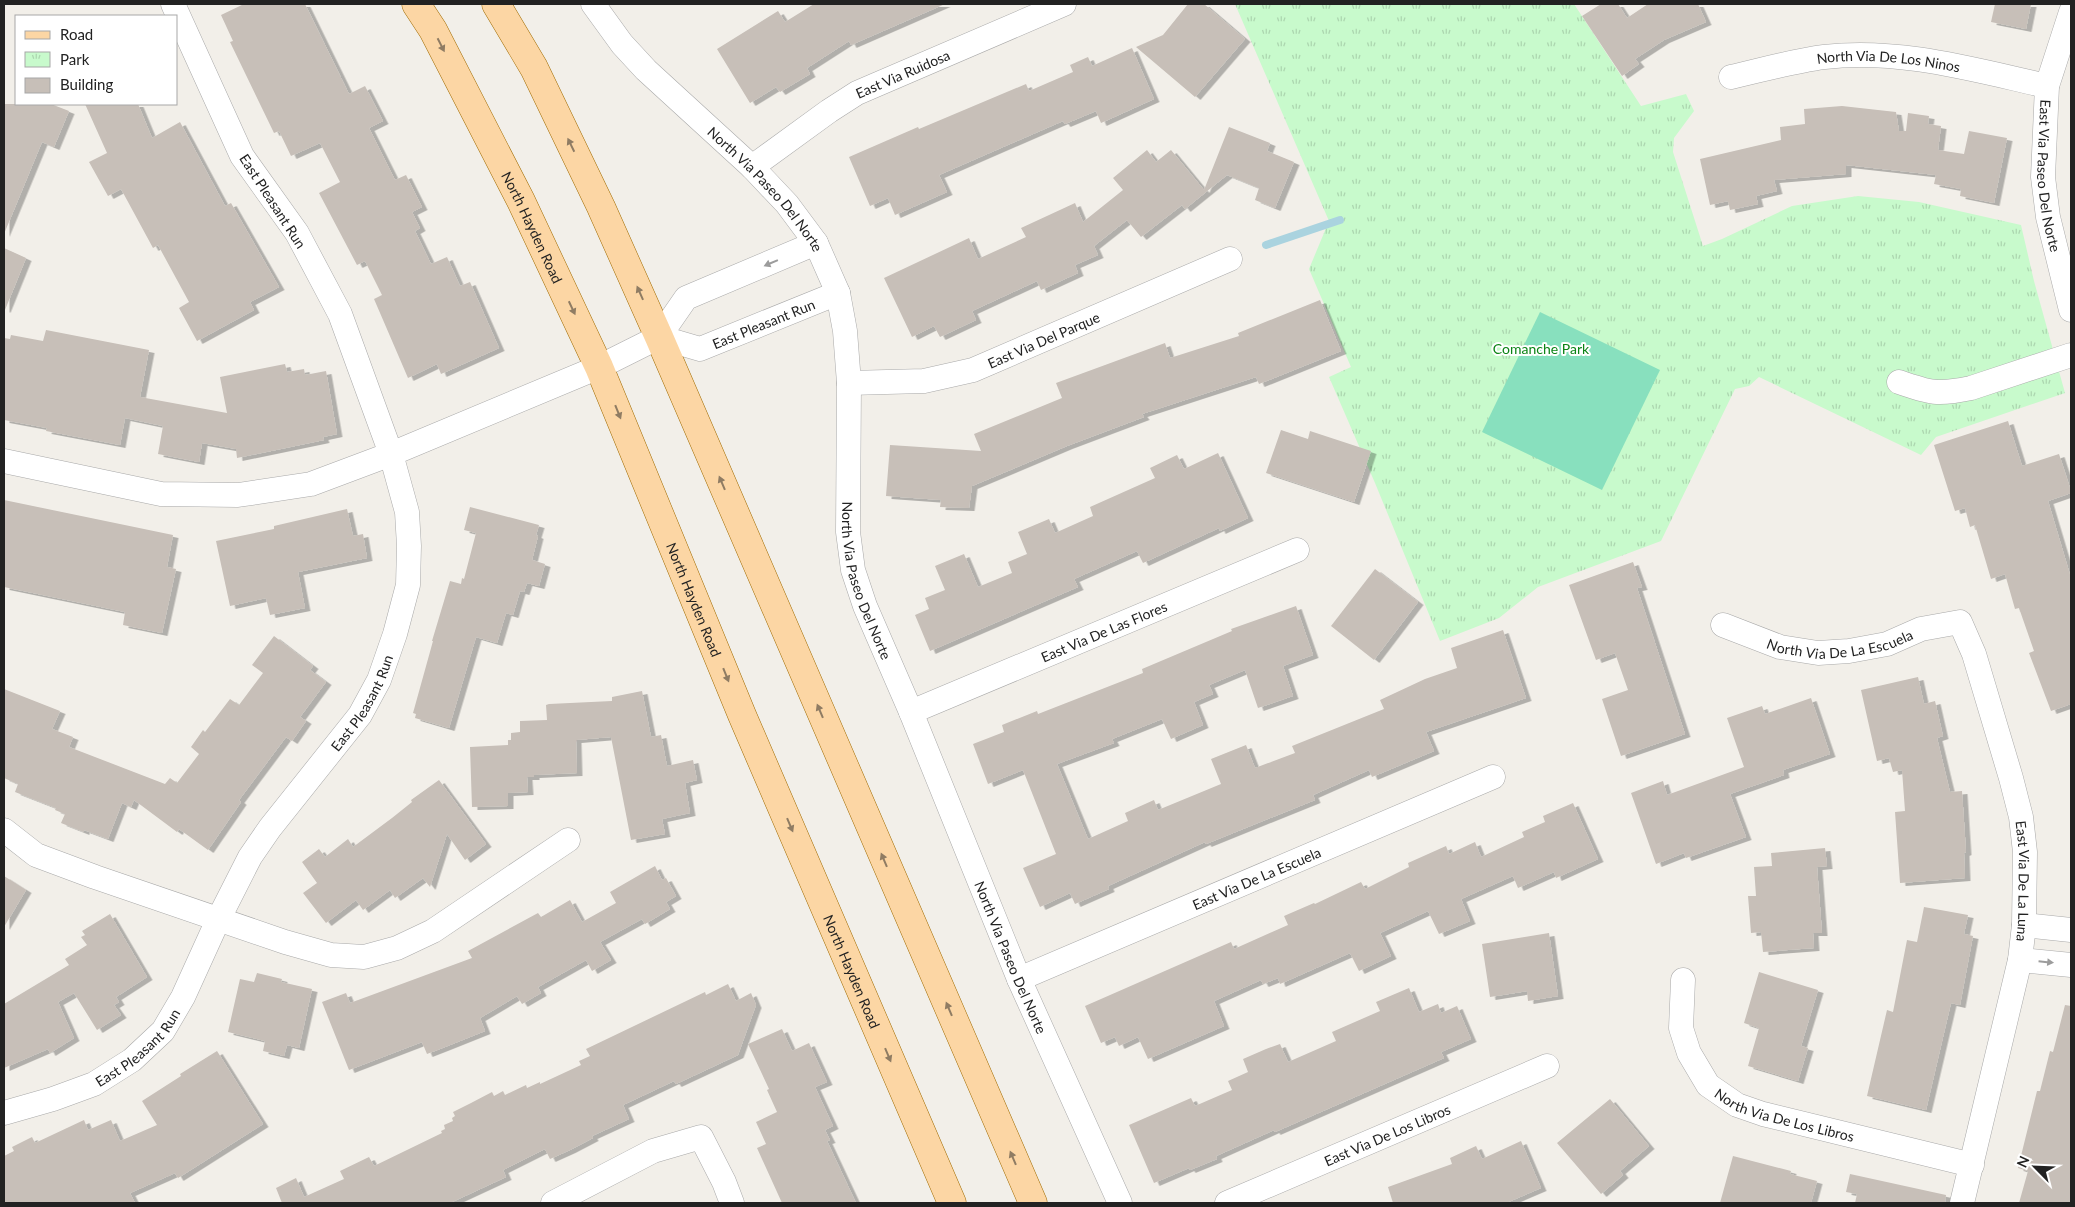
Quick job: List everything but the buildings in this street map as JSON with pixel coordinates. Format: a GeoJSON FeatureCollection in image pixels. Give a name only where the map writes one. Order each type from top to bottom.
{"type":"FeatureCollection","features":[{"type":"Feature","properties":{"kind":"main road","name":"North Hayden Road"},"geometry":{"type":"LineString","coordinates":[[416,4],[433,30],[521,201],[599,367],[739,706],[952,1203]]}},
{"type":"Feature","properties":{"kind":"main road"},"geometry":{"type":"LineString","coordinates":[[496,4],[534,68],[601,206],[660,337],[1033,1203]]}},
{"type":"Feature","properties":{"kind":"street","name":"North Via Paseo Del Norte"},"geometry":{"type":"LineString","coordinates":[[593,4],[622,44],[646,70],[752,167],[787,204],[816,243],[838,293],[845,331],[848,383],[848,532],[853,570],[865,606],[1019,979],[1120,1203]]}},
{"type":"Feature","properties":{"kind":"street","name":"East Via Ruidosa"},"geometry":{"type":"LineString","coordinates":[[752,167],[857,93],[1064,4]]}},
{"type":"Feature","properties":{"kind":"street","name":"East Via Paseo Del Norte"},"geometry":{"type":"LineString","coordinates":[[2071,12],[2047,86],[2043,177],[2048,217],[2071,310]]}},
{"type":"Feature","properties":{"kind":"street","name":"East Pleasant Run"},"geometry":{"type":"LineString","coordinates":[[4,1112],[53,1099],[94,1084],[132,1060],[163,1031],[183,997],[218,920],[250,857],[270,828],[360,715],[378,680],[396,634],[408,585],[409,546],[407,512],[391,454],[340,314],[297,233],[242,156],[178,15]]}},
{"type":"Feature","properties":{"kind":"street","name":"North Via De Los Ninos"},"geometry":{"type":"LineString","coordinates":[[1731,77],[1825,57],[1867,55],[1921,58],[2047,86]]}},
{"type":"Feature","properties":{"kind":"street"},"geometry":{"type":"LineString","coordinates":[[4,461],[161,494],[238,495],[310,484],[391,454],[599,367],[660,337],[686,298],[816,243]]}},
{"type":"Feature","properties":{"kind":"street","name":"East Via Del Parque"},"geometry":{"type":"LineString","coordinates":[[848,383],[924,380],[973,370],[1230,259]]}},
{"type":"Feature","properties":{"kind":"street","name":"East Pleasant Run"},"geometry":{"type":"LineString","coordinates":[[660,337],[700,349],[838,293]]}},
{"type":"Feature","properties":{"kind":"street"},"geometry":{"type":"LineString","coordinates":[[1899,382],[1939,393],[1954,391],[1971,388],[2071,356]]}},
{"type":"Feature","properties":{"kind":"street","name":"East Via De Las Flores"},"geometry":{"type":"LineString","coordinates":[[910,712],[1296,550]]}},
{"type":"Feature","properties":{"kind":"street","name":"North Via De La Escuela"},"geometry":{"type":"LineString","coordinates":[[1723,626],[1780,647],[1818,653],[1849,651],[1887,644],[1920,629],[1960,622]]}},
{"type":"Feature","properties":{"kind":"street","name":"East Via De La Luna"},"geometry":{"type":"LineString","coordinates":[[1960,622],[1974,654],[2021,817],[2025,852],[2024,925],[2020,960],[1962,1203]]}},
{"type":"Feature","properties":{"kind":"street","name":"East Via De La Escuela"},"geometry":{"type":"LineString","coordinates":[[1019,979],[1493,777]]}},
{"type":"Feature","properties":{"kind":"street"},"geometry":{"type":"LineString","coordinates":[[4,830],[36,855],[218,920],[331,955],[364,957],[397,948],[433,931],[568,840]]}},
{"type":"Feature","properties":{"kind":"street"},"geometry":{"type":"LineString","coordinates":[[2024,925],[2071,930]]}},
{"type":"Feature","properties":{"kind":"street"},"geometry":{"type":"LineString","coordinates":[[2020,960],[2071,965]]}},
{"type":"Feature","properties":{"kind":"street","name":"North Via De Los Libros"},"geometry":{"type":"LineString","coordinates":[[1683,980],[1681,1028],[1689,1053],[1708,1085],[1737,1105],[1763,1114],[1972,1165]]}},
{"type":"Feature","properties":{"kind":"street","name":"East Via De Los Libros"},"geometry":{"type":"LineString","coordinates":[[1227,1203],[1547,1066]]}},
{"type":"Feature","properties":{"kind":"street"},"geometry":{"type":"LineString","coordinates":[[553,1203],[652,1151],[701,1137],[724,1182],[732,1203]]}},
{"type":"Feature","properties":{"kind":"green space","name":"Comanche Park"},"geometry":{"type":"Polygon","coordinates":[[[1235,4],[1574,4],[1641,106],[1686,94],[1694,111],[1674,138],[1673,152],[1703,246],[1792,206],[1858,196],[1919,202],[2021,225],[2034,281],[2065,393],[1936,437],[1921,455],[1759,377],[1749,386],[1735,389],[1661,541],[1538,587],[1499,618],[1440,641],[1329,377],[1351,367],[1309,269],[1329,221],[1235,4]]]}},
{"type":"Feature","properties":{"kind":"green space"},"geometry":{"type":"Polygon","coordinates":[[[1540,312],[1660,370],[1602,490],[1482,432],[1540,312]]]}},
{"type":"Feature","properties":{"kind":"waterway"},"geometry":{"type":"LineString","coordinates":[[1266,245],[1340,220]]}}]}
